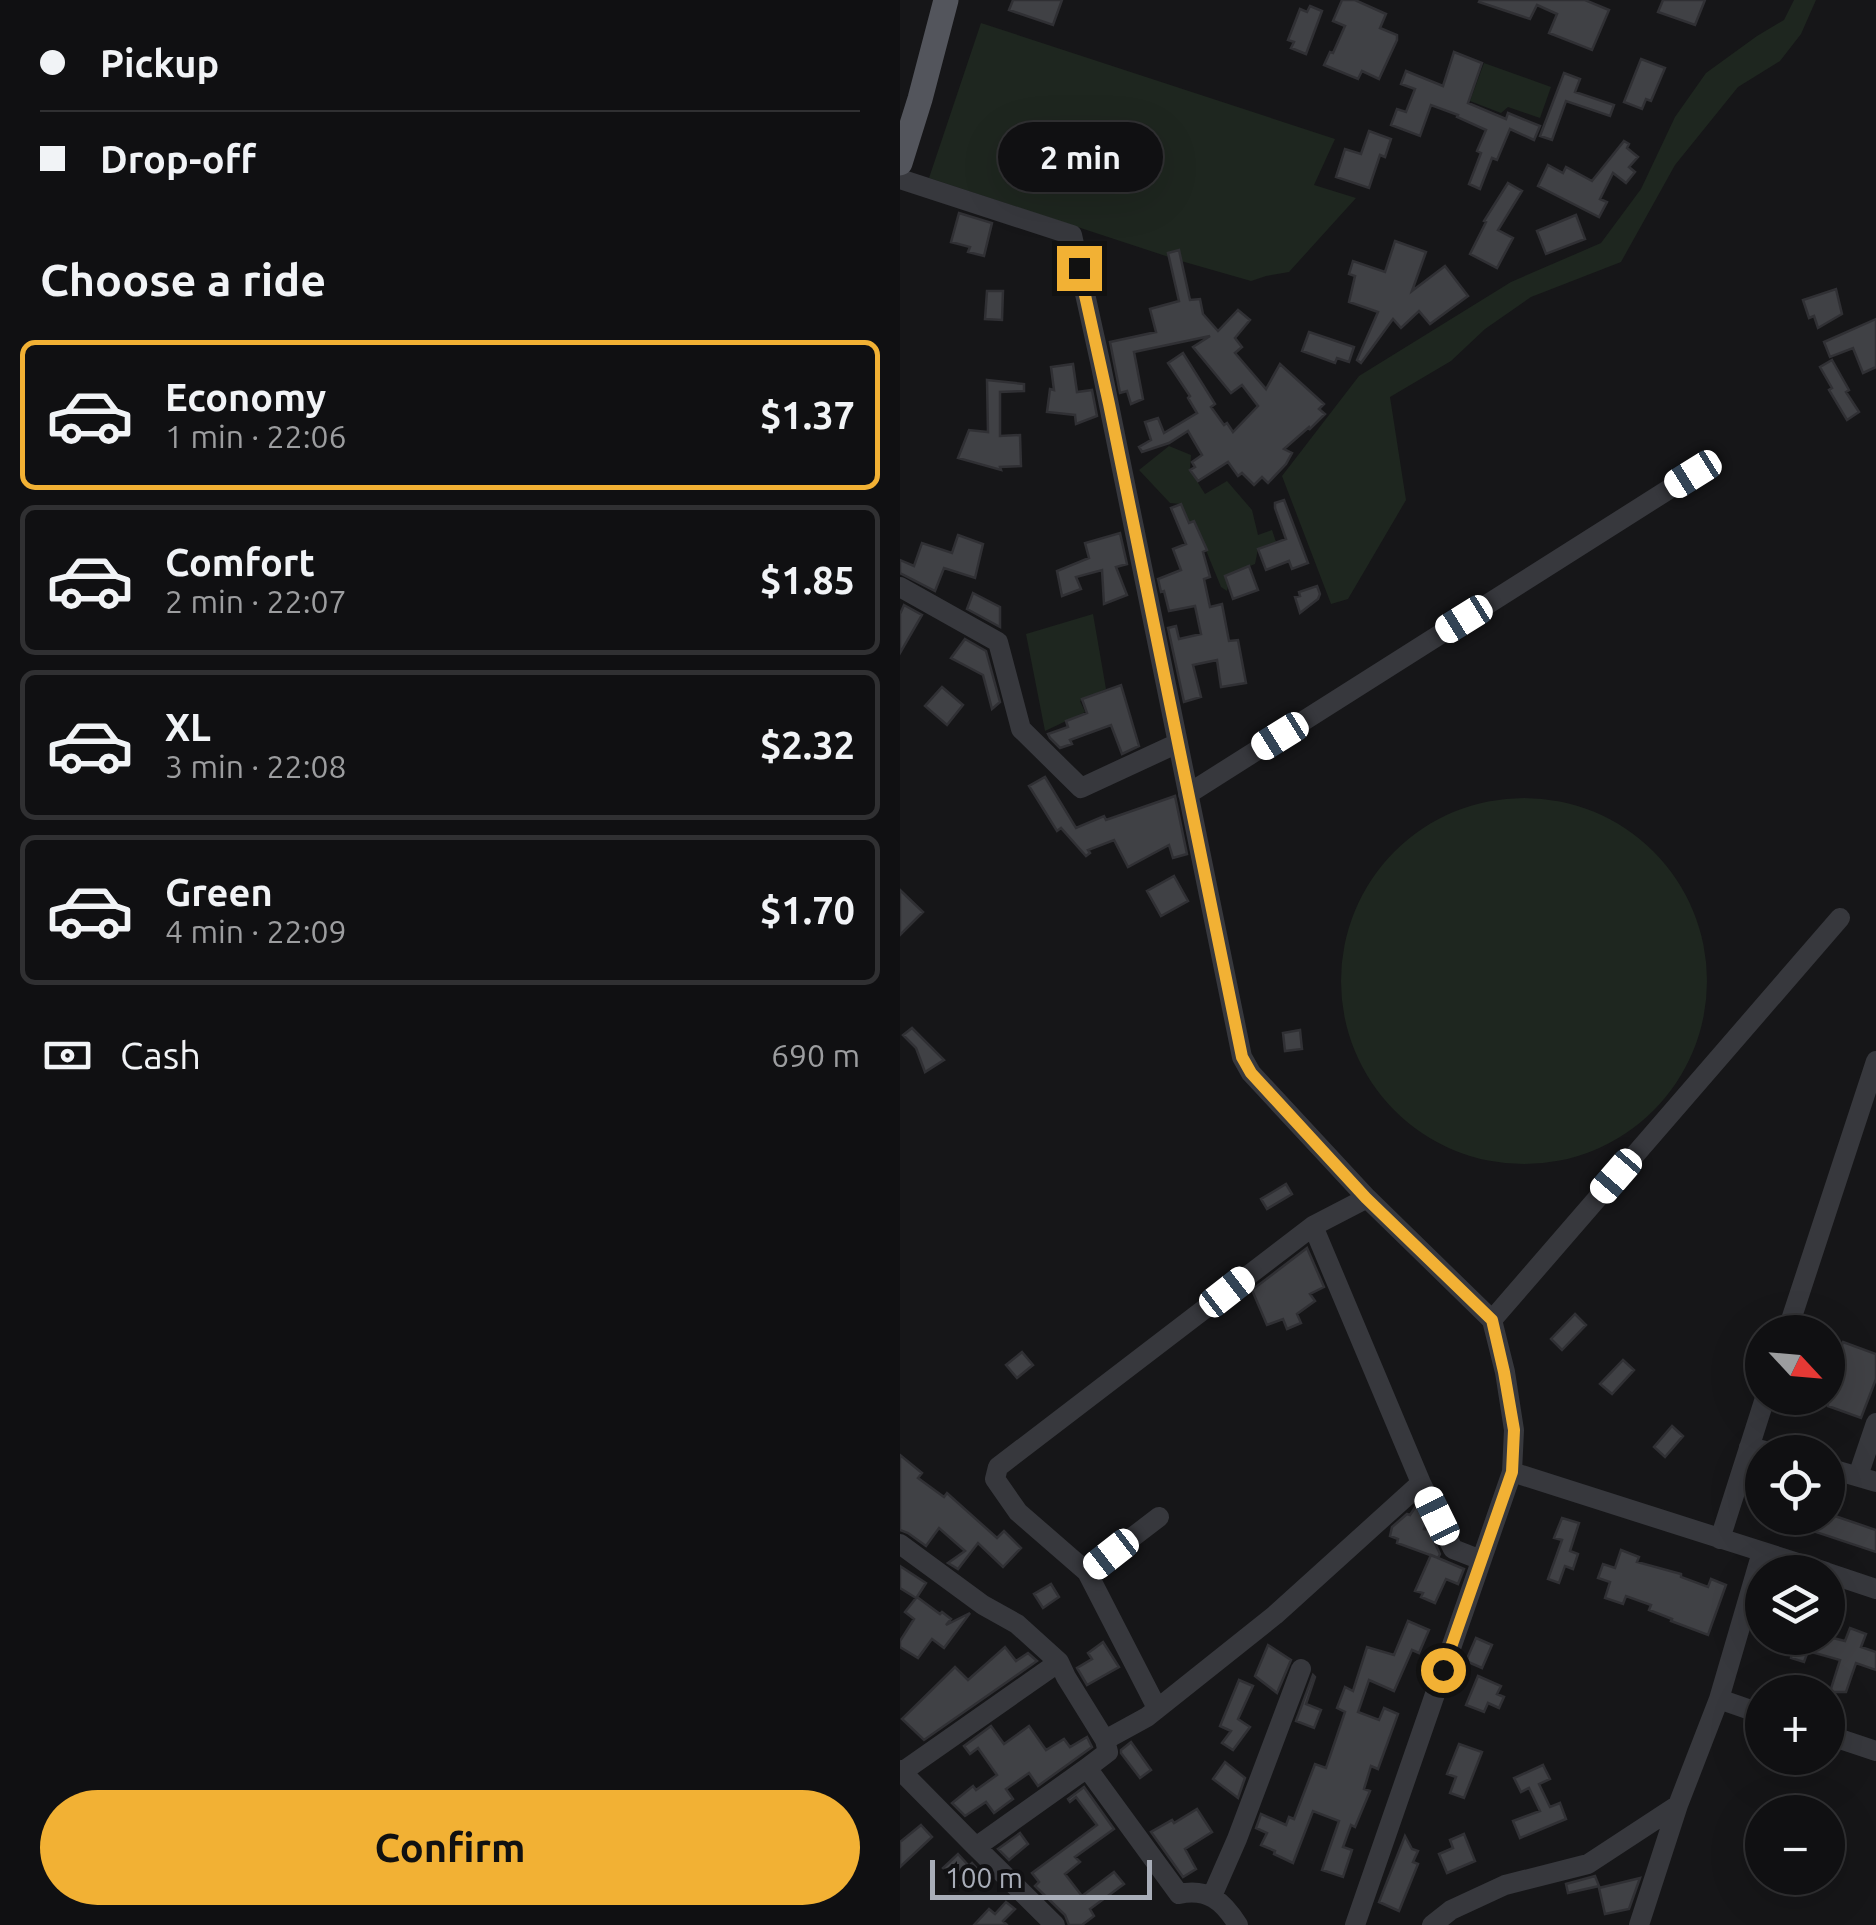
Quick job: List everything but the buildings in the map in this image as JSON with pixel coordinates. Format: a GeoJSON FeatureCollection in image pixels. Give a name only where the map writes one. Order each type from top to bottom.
{"type":"FeatureCollection","features":[{"type":"Feature","properties":{"kind":"main road"},"geometry":{"type":"LineString","coordinates":[[900,163],[946,0]]}},
{"type":"Feature","properties":{"kind":"street"},"geometry":{"type":"LineString","coordinates":[[900,179],[1072,235],[1242,1057],[1251,1073],[1366,1198],[1492,1320],[1514,1430],[1512,1472],[1355,1925]]}},
{"type":"Feature","properties":{"kind":"street"},"geometry":{"type":"LineString","coordinates":[[1188,794],[1693,474]]}},
{"type":"Feature","properties":{"kind":"street"},"geometry":{"type":"LineString","coordinates":[[900,587],[998,642],[1021,729],[1081,788],[1178,743]]}},
{"type":"Feature","properties":{"kind":"street"},"geometry":{"type":"LineString","coordinates":[[1492,1320],[1840,918]]}},
{"type":"Feature","properties":{"kind":"street"},"geometry":{"type":"LineString","coordinates":[[1793,1315],[1876,1062]]}},
{"type":"Feature","properties":{"kind":"street"},"geometry":{"type":"LineString","coordinates":[[1157,1708],[1087,1572],[1018,1512],[994,1479],[998,1467],[1313,1226],[1366,1198]]}},
{"type":"Feature","properties":{"kind":"street"},"geometry":{"type":"LineString","coordinates":[[1313,1226],[1421,1483],[1453,1549],[1481,1560]]}},
{"type":"Feature","properties":{"kind":"street"},"geometry":{"type":"LineString","coordinates":[[1867,1479],[1876,1423]]}},
{"type":"Feature","properties":{"kind":"street"},"geometry":{"type":"LineString","coordinates":[[1512,1472],[1771,1555]]}},
{"type":"Feature","properties":{"kind":"street"},"geometry":{"type":"LineString","coordinates":[[1720,1538],[1745,1482]]}},
{"type":"Feature","properties":{"kind":"street"},"geometry":{"type":"LineString","coordinates":[[1105,1740],[1146,1717],[1275,1615],[1421,1483]]}},
{"type":"Feature","properties":{"kind":"street"},"geometry":{"type":"LineString","coordinates":[[1087,1572],[1159,1517]]}},
{"type":"Feature","properties":{"kind":"street"},"geometry":{"type":"LineString","coordinates":[[900,1544],[983,1606],[1017,1624],[1059,1662],[1105,1740],[1108,1752],[976,1846]]}},
{"type":"Feature","properties":{"kind":"street"},"geometry":{"type":"LineString","coordinates":[[1639,1925],[1678,1805],[1719,1699],[1762,1552]]}},
{"type":"Feature","properties":{"kind":"street"},"geometry":{"type":"LineString","coordinates":[[1845,1579],[1876,1588]]}},
{"type":"Feature","properties":{"kind":"street"},"geometry":{"type":"LineString","coordinates":[[1056,1925],[901,1771],[1059,1662]]}},
{"type":"Feature","properties":{"kind":"street"},"geometry":{"type":"LineString","coordinates":[[1212,1896],[1301,1669]]}},
{"type":"Feature","properties":{"kind":"street"},"geometry":{"type":"LineString","coordinates":[[1719,1699],[1745,1708]]}},
{"type":"Feature","properties":{"kind":"street"},"geometry":{"type":"LineString","coordinates":[[1845,1740],[1876,1750]]}},
{"type":"Feature","properties":{"kind":"street"},"geometry":{"type":"LineString","coordinates":[[1086,1768],[1180,1894],[1195,1891],[1212,1896],[1238,1925]]}},
{"type":"Feature","properties":{"kind":"street"},"geometry":{"type":"LineString","coordinates":[[1432,1925],[1450,1910],[1505,1884],[1588,1864],[1678,1805]]}},
{"type":"Feature","properties":{"kind":"shaded area"},"geometry":{"type":"Polygon","coordinates":[[[1794,0],[1816,0],[1801,34],[1780,61],[1738,87],[1675,165],[1621,262],[1531,297],[1485,329],[1451,361],[1390,397],[1406,500],[1348,599],[1331,604],[1282,476],[1359,376],[1511,282],[1601,243],[1641,189],[1675,117],[1706,73],[1784,20],[1794,0]]]}},
{"type":"Feature","properties":{"kind":"shaded area"},"geometry":{"type":"Polygon","coordinates":[[[981,23],[1335,139],[1314,185],[1356,198],[1289,272],[1251,281],[929,178],[981,23]]]}},
{"type":"Feature","properties":{"kind":"shaded area"},"geometry":{"type":"Polygon","coordinates":[[[1484,63],[1551,87],[1540,118],[1508,107],[1501,113],[1470,101],[1484,63]]]}},
{"type":"Feature","properties":{"kind":"shaded area"},"geometry":{"type":"Polygon","coordinates":[[[1169,446],[1191,455],[1190,470],[1205,494],[1227,481],[1252,510],[1258,535],[1272,530],[1276,542],[1258,549],[1255,564],[1225,576],[1227,591],[1221,587],[1194,521],[1189,523],[1181,504],[1170,503],[1139,470],[1169,446]]]}},
{"type":"Feature","properties":{"kind":"shaded area"},"geometry":{"type":"Polygon","coordinates":[[[1093,614],[1106,689],[1080,701],[1085,712],[1045,731],[1026,634],[1093,614]]]}},
{"type":"Feature","properties":{"kind":"shaded area"},"geometry":{"type":"Polygon","coordinates":[[[1524,798],[1560,801],[1594,812],[1640,839],[1666,865],[1693,911],[1704,945],[1704,1017],[1693,1051],[1666,1097],[1640,1123],[1594,1150],[1560,1161],[1524,1164],[1488,1161],[1454,1150],[1408,1123],[1382,1097],[1355,1051],[1344,1017],[1341,981],[1344,945],[1355,911],[1382,865],[1408,839],[1454,812],[1488,801],[1524,798]]]}},
{"type":"Feature","properties":{"kind":"route"},"geometry":{"type":"LineString","coordinates":[[1079,268],[1242,1057],[1251,1073],[1366,1198],[1492,1320],[1514,1430],[1512,1472],[1443,1670]]}}]}
